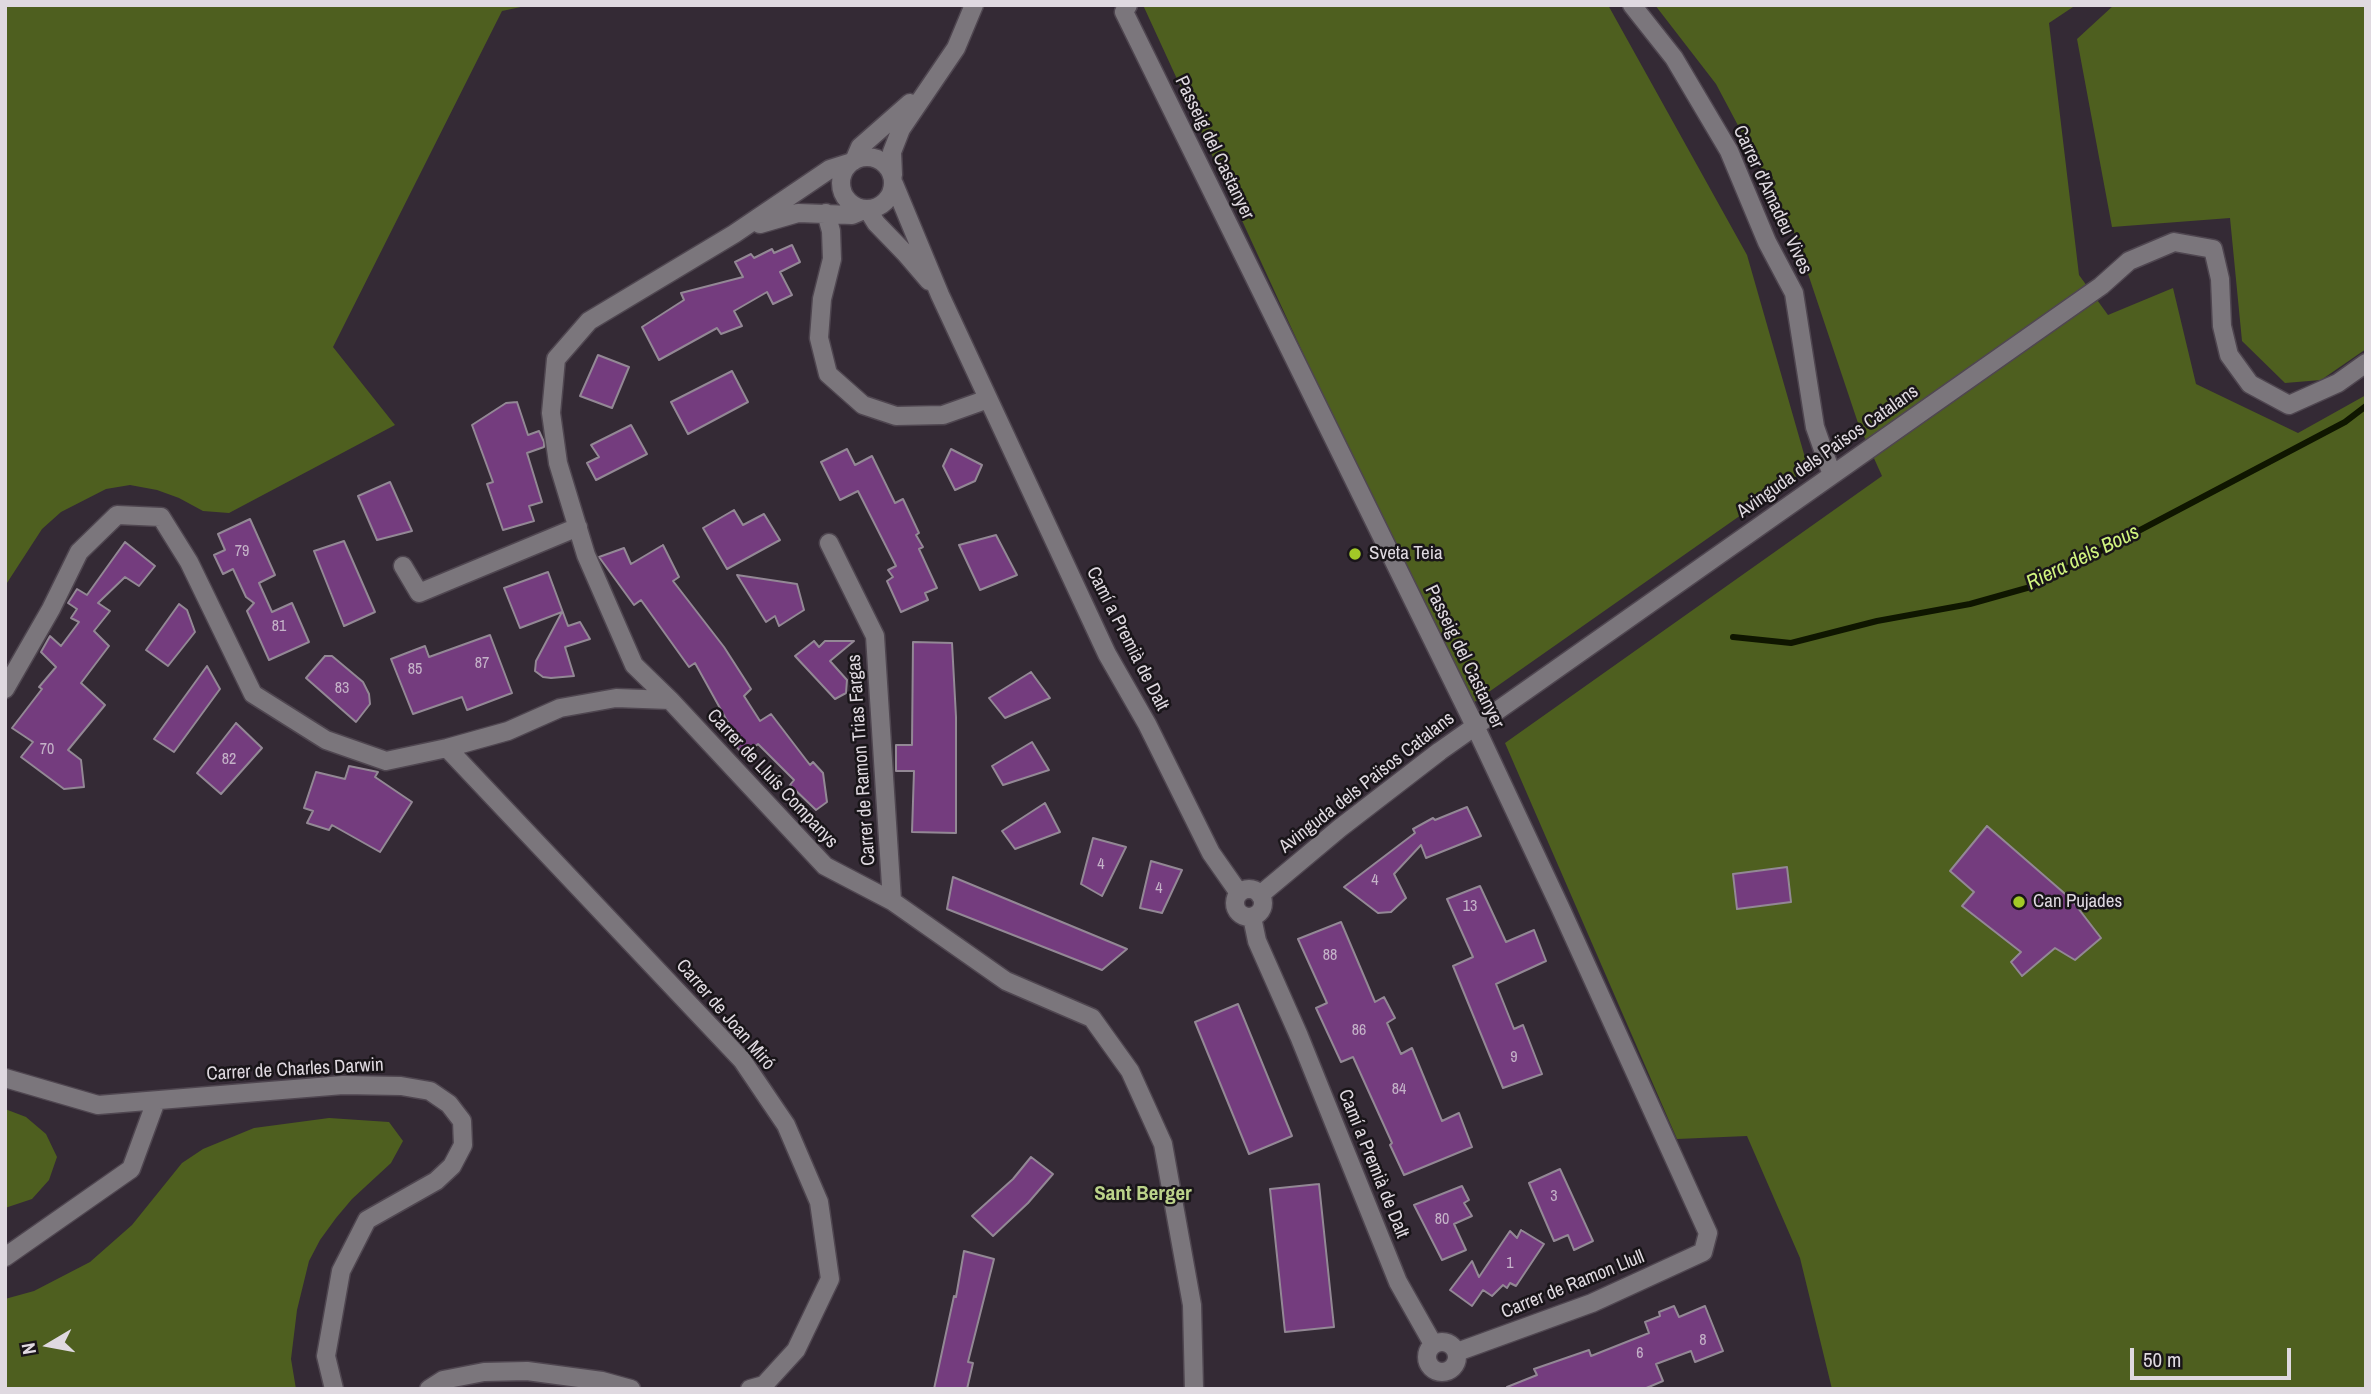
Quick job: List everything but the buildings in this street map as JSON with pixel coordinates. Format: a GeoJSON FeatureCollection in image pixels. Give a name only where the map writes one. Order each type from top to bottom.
{"type":"FeatureCollection","features":[{"type":"Feature","properties":{"kind":"street","name":"Camí a Premià de Dalt"},"geometry":{"type":"LineString","coordinates":[[974,5],[956,48],[901,129],[892,152],[893,180],[940,295],[1107,654],[1147,724],[1210,853],[1239,893]]}},
{"type":"Feature","properties":{"kind":"street","name":"Carrer d'Amadeu Vives"},"geometry":{"type":"LineString","coordinates":[[1632,5],[1674,58],[1729,151],[1767,242],[1794,293],[1815,427],[1832,475]]}},
{"type":"Feature","properties":{"kind":"street","name":"Passeig del Castanyer"},"geometry":{"type":"LineString","coordinates":[[1126,9],[1475,726],[1560,907],[1708,1233],[1703,1252]]}},
{"type":"Feature","properties":{"kind":"street","name":"Camí a Premià de Dalt"},"geometry":{"type":"LineString","coordinates":[[853,161],[860,147],[929,87]]}},
{"type":"Feature","properties":{"kind":"street"},"geometry":{"type":"LineString","coordinates":[[868,157],[889,168],[893,180],[888,200],[881,206],[852,215],[798,213],[734,234],[830,169],[868,157]]}},
{"type":"Feature","properties":{"kind":"street"},"geometry":{"type":"LineString","coordinates":[[853,161],[846,168],[841,186],[848,201],[866,210]]}},
{"type":"Feature","properties":{"kind":"street","name":"Camí a Premià de Dalt"},"geometry":{"type":"LineString","coordinates":[[866,210],[940,295]]}},
{"type":"Feature","properties":{"kind":"street"},"geometry":{"type":"LineString","coordinates":[[826,213],[831,231],[832,259],[822,299],[819,338],[828,374],[863,405],[896,416],[943,415],[988,399]]}},
{"type":"Feature","properties":{"kind":"street","name":"Carrer de Lluís Companys"},"geometry":{"type":"LineString","coordinates":[[734,234],[589,321],[556,359],[551,413],[558,463],[586,555],[634,665],[825,866],[892,901],[1006,981],[1092,1018],[1129,1071],[1163,1144],[1192,1306],[1194,1381]]}},
{"type":"Feature","properties":{"kind":"street","name":"Avinguda dels Països Catalans"},"geometry":{"type":"LineString","coordinates":[[1260,895],[1340,828],[1475,726],[2101,286],[2129,261],[2174,242],[2213,249],[2220,279],[2222,326],[2229,355],[2250,384],[2289,405],[2337,383],[2366,363]]}},
{"type":"Feature","properties":{"kind":"street"},"geometry":{"type":"LineString","coordinates":[[5,689],[51,609],[79,552],[117,515],[161,517],[189,562],[253,694],[326,740],[386,761],[509,731],[560,708],[617,698],[670,700]]}},
{"type":"Feature","properties":{"kind":"street"},"geometry":{"type":"LineString","coordinates":[[403,566],[419,593],[578,527]]}},
{"type":"Feature","properties":{"kind":"street","name":"Carrer de Ramon Trias Fargas"},"geometry":{"type":"LineString","coordinates":[[829,543],[875,636],[892,901]]}},
{"type":"Feature","properties":{"kind":"street","name":"Carrer de Joan Miró"},"geometry":{"type":"LineString","coordinates":[[447,748],[742,1060],[786,1125],[819,1202],[830,1279],[796,1350],[764,1385],[750,1389]]}},
{"type":"Feature","properties":{"kind":"street"},"geometry":{"type":"LineString","coordinates":[[1252,890],[1260,895],[1262,908],[1252,917],[1242,916],[1236,909],[1235,902],[1239,893],[1252,890]]}},
{"type":"Feature","properties":{"kind":"street","name":"Camí a Premià de Dalt"},"geometry":{"type":"LineString","coordinates":[[1252,917],[1257,941],[1299,1035],[1398,1282],[1433,1344]]}},
{"type":"Feature","properties":{"kind":"street","name":"Carrer de Charles Darwin"},"geometry":{"type":"LineString","coordinates":[[5,1078],[98,1105],[344,1085],[401,1086],[430,1091],[449,1104],[462,1122],[463,1145],[452,1166],[436,1181],[366,1220],[341,1271],[326,1356],[334,1389]]}},
{"type":"Feature","properties":{"kind":"street"},"geometry":{"type":"LineString","coordinates":[[5,1257],[131,1169],[156,1101]]}},
{"type":"Feature","properties":{"kind":"street","name":"Carrer de Ramon Llull"},"geometry":{"type":"LineString","coordinates":[[1454,1361],[1592,1303],[1703,1252]]}},
{"type":"Feature","properties":{"kind":"street"},"geometry":{"type":"LineString","coordinates":[[1452,1389],[1454,1361],[1451,1344],[1444,1341],[1433,1344],[1427,1353],[1429,1366],[1438,1372],[1454,1361]]}},
{"type":"Feature","properties":{"kind":"street"},"geometry":{"type":"LineString","coordinates":[[429,1389],[443,1380],[484,1372],[527,1371],[602,1381],[631,1389]]}},
{"type":"Feature","properties":{"kind":"street"},"geometry":{"type":"LineString","coordinates":[[1181,1389],[1194,1381]]}},
{"type":"Feature","properties":{"kind":"green space"},"geometry":{"type":"Polygon","coordinates":[[[5,5],[530,5],[502,11],[333,347],[395,425],[229,513],[203,511],[157,490],[130,485],[106,489],[61,512],[42,529],[5,586],[5,5]]]}},
{"type":"Feature","properties":{"kind":"green space"},"geometry":{"type":"Polygon","coordinates":[[[1143,5],[1608,5],[1747,255],[1808,468],[1466,708],[1143,5]]]}},
{"type":"Feature","properties":{"kind":"green space"},"geometry":{"type":"Polygon","coordinates":[[[1655,5],[2076,5],[2049,23],[2079,275],[2108,315],[2173,288],[2196,384],[2298,433],[2366,395],[2366,1389],[1832,1389],[1800,1258],[1747,1136],[1677,1139],[1505,743],[1882,476],[1858,423],[1793,229],[1716,84],[1655,5]]]}},
{"type":"Feature","properties":{"kind":"green space"},"geometry":{"type":"Polygon","coordinates":[[[2114,5],[2366,5],[2366,349],[2321,380],[2285,383],[2242,341],[2230,218],[2112,227],[2077,39],[2114,5]]]}},
{"type":"Feature","properties":{"kind":"green space"},"geometry":{"type":"Polygon","coordinates":[[[5,1109],[26,1117],[46,1134],[57,1157],[49,1180],[32,1199],[5,1208],[5,1109]]]}},
{"type":"Feature","properties":{"kind":"green space"},"geometry":{"type":"Polygon","coordinates":[[[329,1118],[389,1122],[403,1141],[391,1163],[352,1199],[336,1218],[309,1261],[297,1310],[291,1359],[296,1389],[5,1389],[5,1299],[34,1291],[90,1262],[132,1225],[182,1163],[203,1149],[254,1128],[329,1118]]]}},
{"type":"Feature","properties":{"kind":"waterway","name":"Riera dels Bous"},"geometry":{"type":"LineString","coordinates":[[1733,637],[1791,643],[1877,621],[1970,604],[2034,586],[2345,422],[2366,406]]}},
{"type":"Feature","properties":{"kind":"place","name":"Sveta Teia"},"geometry":{"type":"Point","coordinates":[1355,554]}},
{"type":"Feature","properties":{"kind":"place","name":"Can Pujades"},"geometry":{"type":"Point","coordinates":[2019,902]}},
{"type":"Feature","properties":{"kind":"district","name":"Sant Berger"},"geometry":{"type":"Point","coordinates":[1143,1194]}}]}
